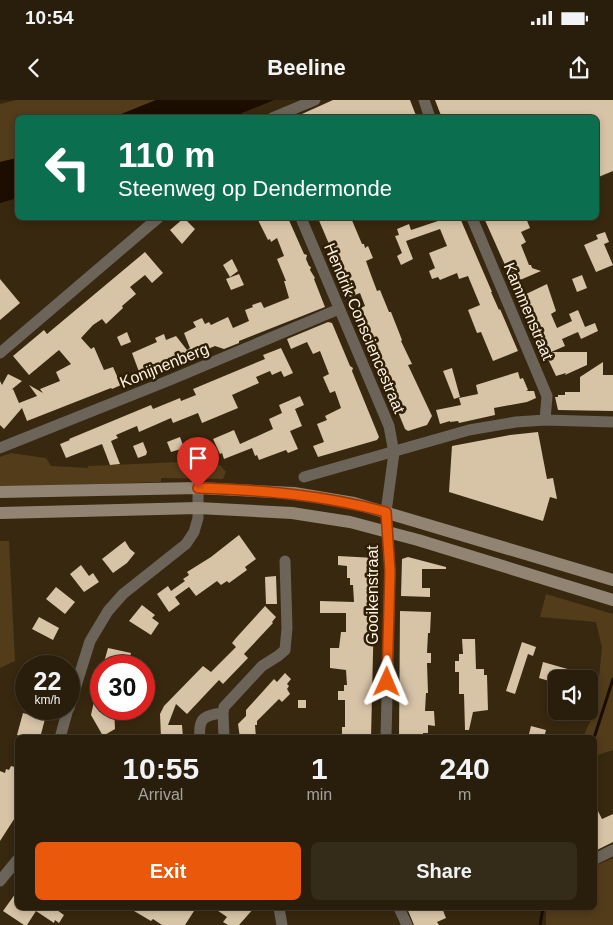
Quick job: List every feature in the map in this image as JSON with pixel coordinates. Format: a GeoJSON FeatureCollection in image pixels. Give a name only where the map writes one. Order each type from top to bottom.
{"type":"FeatureCollection","features":[{"type":"Feature","properties":{"kind":"main road"},"geometry":{"type":"LineString","coordinates":[[0,492],[198,488],[294,493],[354,503],[613,580]]}},
{"type":"Feature","properties":{"kind":"main road"},"geometry":{"type":"LineString","coordinates":[[0,513],[198,508],[292,513],[350,522],[418,540],[613,600]]}},
{"type":"Feature","properties":{"kind":"street"},"geometry":{"type":"LineString","coordinates":[[279,115],[315,100]]}},
{"type":"Feature","properties":{"kind":"street"},"geometry":{"type":"LineString","coordinates":[[424,100],[429,115]]}},
{"type":"Feature","properties":{"kind":"street"},"geometry":{"type":"LineString","coordinates":[[0,354],[156,220]]}},
{"type":"Feature","properties":{"kind":"street","name":"Hendrik Consciencestraat"},"geometry":{"type":"LineString","coordinates":[[302,220],[388,426],[394,453]]}},
{"type":"Feature","properties":{"kind":"street","name":"Kammenstraat"},"geometry":{"type":"LineString","coordinates":[[473,220],[540,379],[546,396],[545,420]]}},
{"type":"Feature","properties":{"kind":"street","name":"Konijnenberg"},"geometry":{"type":"LineString","coordinates":[[0,448],[170,380],[339,309]]}},
{"type":"Feature","properties":{"kind":"street"},"geometry":{"type":"LineString","coordinates":[[304,477],[394,453],[469,430],[516,422],[545,420],[613,422]]}},
{"type":"Feature","properties":{"kind":"street","name":"Gooikenstraat"},"geometry":{"type":"LineString","coordinates":[[386,735],[390,571],[386,512],[394,453]]}},
{"type":"Feature","properties":{"kind":"street"},"geometry":{"type":"LineString","coordinates":[[80,670],[95,630],[108,611],[123,594],[186,544],[194,532],[198,518],[198,488]]}},
{"type":"Feature","properties":{"kind":"street"},"geometry":{"type":"LineString","coordinates":[[224,735],[222,713],[224,707],[262,666],[284,650],[287,628],[285,561]]}},
{"type":"Feature","properties":{"kind":"street"},"geometry":{"type":"LineString","coordinates":[[200,735],[199,726],[203,719],[210,714],[222,713]]}},
{"type":"Feature","properties":{"kind":"street"},"geometry":{"type":"LineString","coordinates":[[61,735],[65,720]]}},
{"type":"Feature","properties":{"kind":"street"},"geometry":{"type":"LineString","coordinates":[[597,858],[613,850]]}},
{"type":"Feature","properties":{"kind":"street"},"geometry":{"type":"LineString","coordinates":[[0,881],[15,863]]}},
{"type":"Feature","properties":{"kind":"street"},"geometry":{"type":"LineString","coordinates":[[279,910],[282,925]]}},
{"type":"Feature","properties":{"kind":"street"},"geometry":{"type":"LineString","coordinates":[[400,910],[407,925]]}},
{"type":"Feature","properties":{"kind":"shaded area"},"geometry":{"type":"Polygon","coordinates":[[[16,100],[156,100],[119,115],[15,115],[15,158],[0,162],[0,104],[16,100]]]}},
{"type":"Feature","properties":{"kind":"shaded area"},"geometry":{"type":"Polygon","coordinates":[[[156,100],[274,100],[241,115],[119,115],[156,100]]]}},
{"type":"Feature","properties":{"kind":"shaded area"},"geometry":{"type":"Polygon","coordinates":[[[15,158],[15,199],[0,203],[0,162],[15,158]]]}},
{"type":"Feature","properties":{"kind":"shaded area"},"geometry":{"type":"Polygon","coordinates":[[[11,453],[46,458],[51,466],[88,468],[88,466],[181,462],[186,466],[200,464],[220,465],[226,472],[223,479],[161,478],[161,482],[0,487],[0,457],[11,453]]]}},
{"type":"Feature","properties":{"kind":"shaded area"},"geometry":{"type":"Polygon","coordinates":[[[0,541],[9,541],[15,661],[0,668],[0,541]]]}},
{"type":"Feature","properties":{"kind":"shaded area"},"geometry":{"type":"Polygon","coordinates":[[[546,594],[613,614],[613,750],[597,755],[597,735],[584,735],[591,720],[598,720],[598,685],[602,648],[596,622],[540,617],[546,594]]]}},
{"type":"Feature","properties":{"kind":"shaded area"},"geometry":{"type":"Polygon","coordinates":[[[613,858],[613,925],[546,925],[546,910],[597,910],[597,865],[613,858]]]}},
{"type":"Feature","properties":{"kind":"building"},"geometry":{"type":"Polygon","coordinates":[[[333,100],[410,100],[416,115],[300,115],[333,100]]]}},
{"type":"Feature","properties":{"kind":"building"},"geometry":{"type":"Polygon","coordinates":[[[435,100],[613,100],[613,171],[599,177],[599,115],[441,115],[435,100]]]}},
{"type":"Feature","properties":{"kind":"building"},"geometry":{"type":"Polygon","coordinates":[[[182,220],[186,220],[195,229],[182,244],[170,230],[182,220]]]}},
{"type":"Feature","properties":{"kind":"building"},"geometry":{"type":"Polygon","coordinates":[[[258,220],[289,220],[304,254],[307,255],[306,259],[311,267],[310,270],[315,278],[325,307],[239,341],[239,343],[224,349],[215,346],[141,377],[132,353],[157,342],[155,338],[164,334],[166,340],[176,336],[187,350],[190,348],[184,333],[196,327],[193,322],[202,318],[205,324],[209,322],[211,325],[228,317],[233,328],[249,321],[245,310],[253,307],[252,305],[261,302],[264,308],[289,298],[284,281],[286,281],[277,259],[284,256],[277,238],[271,242],[270,239],[268,240],[258,220]]]}},
{"type":"Feature","properties":{"kind":"building"},"geometry":{"type":"Polygon","coordinates":[[[319,220],[352,220],[362,244],[364,244],[365,248],[368,246],[373,258],[366,261],[377,291],[380,290],[389,312],[391,312],[401,341],[412,364],[408,365],[432,416],[427,425],[408,431],[405,429],[356,310],[365,306],[360,293],[350,297],[338,267],[335,266],[337,263],[319,220]]]}},
{"type":"Feature","properties":{"kind":"building"},"geometry":{"type":"Polygon","coordinates":[[[441,220],[461,220],[518,351],[493,361],[481,332],[477,333],[468,310],[480,305],[468,276],[459,279],[457,273],[440,280],[438,277],[432,279],[429,271],[435,268],[429,253],[447,246],[440,229],[406,241],[413,259],[401,265],[397,256],[402,253],[395,236],[399,235],[397,229],[409,224],[411,230],[441,220]]]}},
{"type":"Feature","properties":{"kind":"building"},"geometry":{"type":"Polygon","coordinates":[[[485,220],[527,220],[530,228],[521,232],[526,242],[521,245],[529,265],[541,271],[513,283],[485,220]]]}},
{"type":"Feature","properties":{"kind":"building"},"geometry":{"type":"Polygon","coordinates":[[[605,232],[609,242],[604,244],[613,265],[596,272],[584,245],[598,239],[596,235],[605,232]]]}},
{"type":"Feature","properties":{"kind":"building"},"geometry":{"type":"Polygon","coordinates":[[[145,252],[163,273],[152,283],[145,275],[130,287],[136,294],[122,306],[123,308],[106,324],[102,319],[93,325],[81,338],[91,349],[94,347],[104,370],[113,367],[121,385],[27,421],[22,408],[4,429],[0,425],[0,381],[2,385],[8,374],[22,381],[11,390],[13,389],[19,403],[37,396],[29,385],[43,393],[40,389],[60,381],[56,372],[71,364],[59,350],[29,375],[13,356],[44,330],[47,334],[145,252]]]}},
{"type":"Feature","properties":{"kind":"building"},"geometry":{"type":"Polygon","coordinates":[[[232,259],[238,271],[230,277],[223,265],[232,259]]]}},
{"type":"Feature","properties":{"kind":"building"},"geometry":{"type":"Polygon","coordinates":[[[239,274],[244,285],[231,290],[226,279],[239,274]]]}},
{"type":"Feature","properties":{"kind":"building"},"geometry":{"type":"Polygon","coordinates":[[[582,275],[587,288],[577,292],[572,279],[582,275]]]}},
{"type":"Feature","properties":{"kind":"building"},"geometry":{"type":"Polygon","coordinates":[[[0,279],[20,303],[0,320],[0,279]]]}},
{"type":"Feature","properties":{"kind":"building"},"geometry":{"type":"Polygon","coordinates":[[[547,284],[556,311],[551,314],[557,328],[572,321],[569,314],[578,310],[585,327],[595,323],[598,331],[581,339],[578,332],[562,339],[565,346],[551,352],[587,352],[587,365],[565,375],[566,373],[556,376],[520,300],[524,295],[547,284]]]}},
{"type":"Feature","properties":{"kind":"building"},"geometry":{"type":"Polygon","coordinates":[[[328,322],[332,323],[350,366],[353,368],[352,371],[379,437],[377,440],[318,457],[313,446],[324,442],[317,424],[327,420],[325,416],[341,408],[335,391],[330,393],[323,377],[329,374],[320,351],[313,354],[307,342],[291,349],[287,339],[328,322]]]}},
{"type":"Feature","properties":{"kind":"building"},"geometry":{"type":"Polygon","coordinates":[[[127,332],[131,342],[121,346],[117,337],[127,332]]]}},
{"type":"Feature","properties":{"kind":"building"},"geometry":{"type":"Polygon","coordinates":[[[281,348],[293,373],[284,377],[281,371],[272,375],[270,371],[256,377],[259,383],[232,395],[238,408],[202,423],[198,413],[173,423],[171,418],[139,432],[137,426],[116,435],[118,438],[111,441],[120,464],[110,465],[102,444],[66,458],[60,444],[69,439],[151,405],[153,409],[180,398],[181,401],[196,395],[193,389],[265,359],[263,355],[281,348]]]}},
{"type":"Feature","properties":{"kind":"building"},"geometry":{"type":"Polygon","coordinates":[[[603,362],[603,375],[613,375],[613,411],[558,410],[555,397],[565,395],[565,392],[580,392],[580,377],[603,362]]]}},
{"type":"Feature","properties":{"kind":"building"},"geometry":{"type":"Polygon","coordinates":[[[452,368],[460,397],[454,399],[443,371],[452,368]]]}},
{"type":"Feature","properties":{"kind":"building"},"geometry":{"type":"Polygon","coordinates":[[[518,372],[520,379],[523,378],[528,390],[526,391],[534,391],[536,398],[527,402],[494,408],[495,415],[459,423],[458,421],[450,421],[440,424],[436,410],[461,405],[459,398],[478,394],[476,385],[518,372]]]}},
{"type":"Feature","properties":{"kind":"building"},"geometry":{"type":"Polygon","coordinates":[[[300,396],[304,405],[295,409],[302,426],[290,431],[298,449],[288,453],[286,450],[259,460],[252,448],[224,459],[222,453],[220,454],[213,439],[234,430],[240,444],[273,429],[269,419],[282,413],[279,405],[300,396]]]}},
{"type":"Feature","properties":{"kind":"building"},"geometry":{"type":"Polygon","coordinates":[[[538,432],[547,479],[553,478],[557,499],[550,497],[543,521],[449,492],[452,446],[510,435],[538,432]]]}},
{"type":"Feature","properties":{"kind":"building"},"geometry":{"type":"Polygon","coordinates":[[[180,437],[184,448],[171,452],[167,442],[180,437]]]}},
{"type":"Feature","properties":{"kind":"building"},"geometry":{"type":"Polygon","coordinates":[[[143,442],[147,452],[146,455],[138,458],[133,446],[143,442]]]}},
{"type":"Feature","properties":{"kind":"building"},"geometry":{"type":"Polygon","coordinates":[[[239,535],[256,559],[245,567],[247,570],[229,583],[227,581],[221,585],[217,581],[196,596],[189,587],[175,597],[180,604],[169,612],[157,594],[168,586],[171,591],[185,581],[183,579],[189,575],[187,572],[211,557],[239,535]]]}},
{"type":"Feature","properties":{"kind":"building"},"geometry":{"type":"Polygon","coordinates":[[[125,541],[135,553],[127,563],[113,573],[102,559],[125,541]]]}},
{"type":"Feature","properties":{"kind":"building"},"geometry":{"type":"Polygon","coordinates":[[[338,556],[375,558],[372,611],[374,611],[371,735],[342,735],[342,727],[345,727],[345,700],[338,700],[338,691],[344,691],[344,685],[347,685],[346,670],[330,668],[330,648],[339,648],[341,632],[346,632],[346,613],[320,613],[320,601],[354,602],[353,585],[350,585],[350,578],[347,578],[347,566],[338,565],[338,556]]]}},
{"type":"Feature","properties":{"kind":"building"},"geometry":{"type":"Polygon","coordinates":[[[408,557],[446,567],[446,569],[422,569],[422,588],[430,588],[430,597],[401,596],[402,559],[408,557]]]}},
{"type":"Feature","properties":{"kind":"building"},"geometry":{"type":"Polygon","coordinates":[[[81,565],[89,576],[93,573],[99,582],[84,592],[70,574],[81,565]]]}},
{"type":"Feature","properties":{"kind":"building"},"geometry":{"type":"Polygon","coordinates":[[[276,576],[277,604],[266,604],[265,577],[276,576]]]}},
{"type":"Feature","properties":{"kind":"building"},"geometry":{"type":"Polygon","coordinates":[[[56,587],[75,602],[65,614],[46,599],[56,587]]]}},
{"type":"Feature","properties":{"kind":"building"},"geometry":{"type":"Polygon","coordinates":[[[142,605],[155,615],[152,618],[159,623],[151,635],[129,621],[142,605]]]}},
{"type":"Feature","properties":{"kind":"building"},"geometry":{"type":"Polygon","coordinates":[[[265,606],[276,617],[273,623],[244,654],[248,658],[223,684],[219,680],[187,714],[176,704],[168,725],[182,725],[183,735],[161,735],[160,714],[164,706],[203,666],[211,672],[236,647],[232,643],[265,606]]]}},
{"type":"Feature","properties":{"kind":"building"},"geometry":{"type":"Polygon","coordinates":[[[400,611],[431,612],[427,653],[431,653],[431,663],[427,663],[428,693],[426,693],[425,711],[434,711],[435,726],[428,725],[428,733],[423,733],[423,735],[399,735],[400,611]]]}},
{"type":"Feature","properties":{"kind":"building"},"geometry":{"type":"Polygon","coordinates":[[[39,617],[59,628],[53,640],[32,629],[39,617]]]}},
{"type":"Feature","properties":{"kind":"building"},"geometry":{"type":"Polygon","coordinates":[[[462,639],[475,639],[476,669],[484,669],[484,675],[487,675],[488,710],[473,712],[469,730],[465,730],[464,694],[459,694],[459,672],[455,672],[455,661],[459,661],[459,654],[463,654],[462,639]]]}},
{"type":"Feature","properties":{"kind":"building"},"geometry":{"type":"Polygon","coordinates":[[[522,642],[536,647],[533,656],[528,654],[515,694],[506,691],[522,642]]]}},
{"type":"Feature","properties":{"kind":"building"},"geometry":{"type":"Polygon","coordinates":[[[108,648],[131,653],[130,655],[106,655],[108,648]]]}},
{"type":"Feature","properties":{"kind":"building"},"geometry":{"type":"Polygon","coordinates":[[[543,662],[571,670],[548,670],[548,681],[539,678],[543,662]]]}},
{"type":"Feature","properties":{"kind":"building"},"geometry":{"type":"Polygon","coordinates":[[[285,673],[291,679],[287,684],[290,694],[282,702],[279,699],[257,721],[257,725],[255,725],[256,735],[240,735],[238,724],[246,716],[246,710],[274,679],[277,682],[285,673]]]}},
{"type":"Feature","properties":{"kind":"building"},"geometry":{"type":"Polygon","coordinates":[[[298,700],[306,700],[306,708],[298,708],[298,700]]]}},
{"type":"Feature","properties":{"kind":"building"},"geometry":{"type":"Polygon","coordinates":[[[21,720],[45,720],[41,735],[17,735],[21,720]]]}},
{"type":"Feature","properties":{"kind":"building"},"geometry":{"type":"Polygon","coordinates":[[[94,720],[115,720],[115,729],[102,735],[94,720]]]}},
{"type":"Feature","properties":{"kind":"building"},"geometry":{"type":"Polygon","coordinates":[[[531,726],[546,730],[545,735],[529,735],[531,726]]]}},
{"type":"Feature","properties":{"kind":"building"},"geometry":{"type":"Polygon","coordinates":[[[11,766],[15,767],[15,818],[0,841],[0,771],[5,773],[6,769],[9,770],[11,766]]]}},
{"type":"Feature","properties":{"kind":"building"},"geometry":{"type":"Polygon","coordinates":[[[597,809],[602,819],[613,814],[613,842],[597,850],[597,809]]]}},
{"type":"Feature","properties":{"kind":"building"},"geometry":{"type":"Polygon","coordinates":[[[15,894],[15,910],[57,910],[64,915],[59,923],[55,920],[54,923],[36,911],[27,925],[24,925],[3,911],[15,894]]]}},
{"type":"Feature","properties":{"kind":"building"},"geometry":{"type":"Polygon","coordinates":[[[132,910],[194,911],[185,925],[162,925],[153,919],[151,921],[132,910]]]}},
{"type":"Feature","properties":{"kind":"building"},"geometry":{"type":"Polygon","coordinates":[[[217,910],[252,910],[239,925],[228,925],[223,922],[227,917],[217,910]]]}},
{"type":"Feature","properties":{"kind":"building"},"geometry":{"type":"Polygon","coordinates":[[[408,910],[443,910],[446,918],[437,922],[439,925],[414,925],[408,910]]]}},
{"type":"Feature","properties":{"kind":"waterway"},"geometry":{"type":"LineString","coordinates":[[595,735],[613,679]]}},
{"type":"Feature","properties":{"kind":"waterway"},"geometry":{"type":"LineString","coordinates":[[540,925],[543,910]]}},
{"type":"Feature","properties":{"kind":"route"},"geometry":{"type":"LineString","coordinates":[[198,488],[294,493],[354,503],[386,512],[390,571],[387,682]]}}]}
